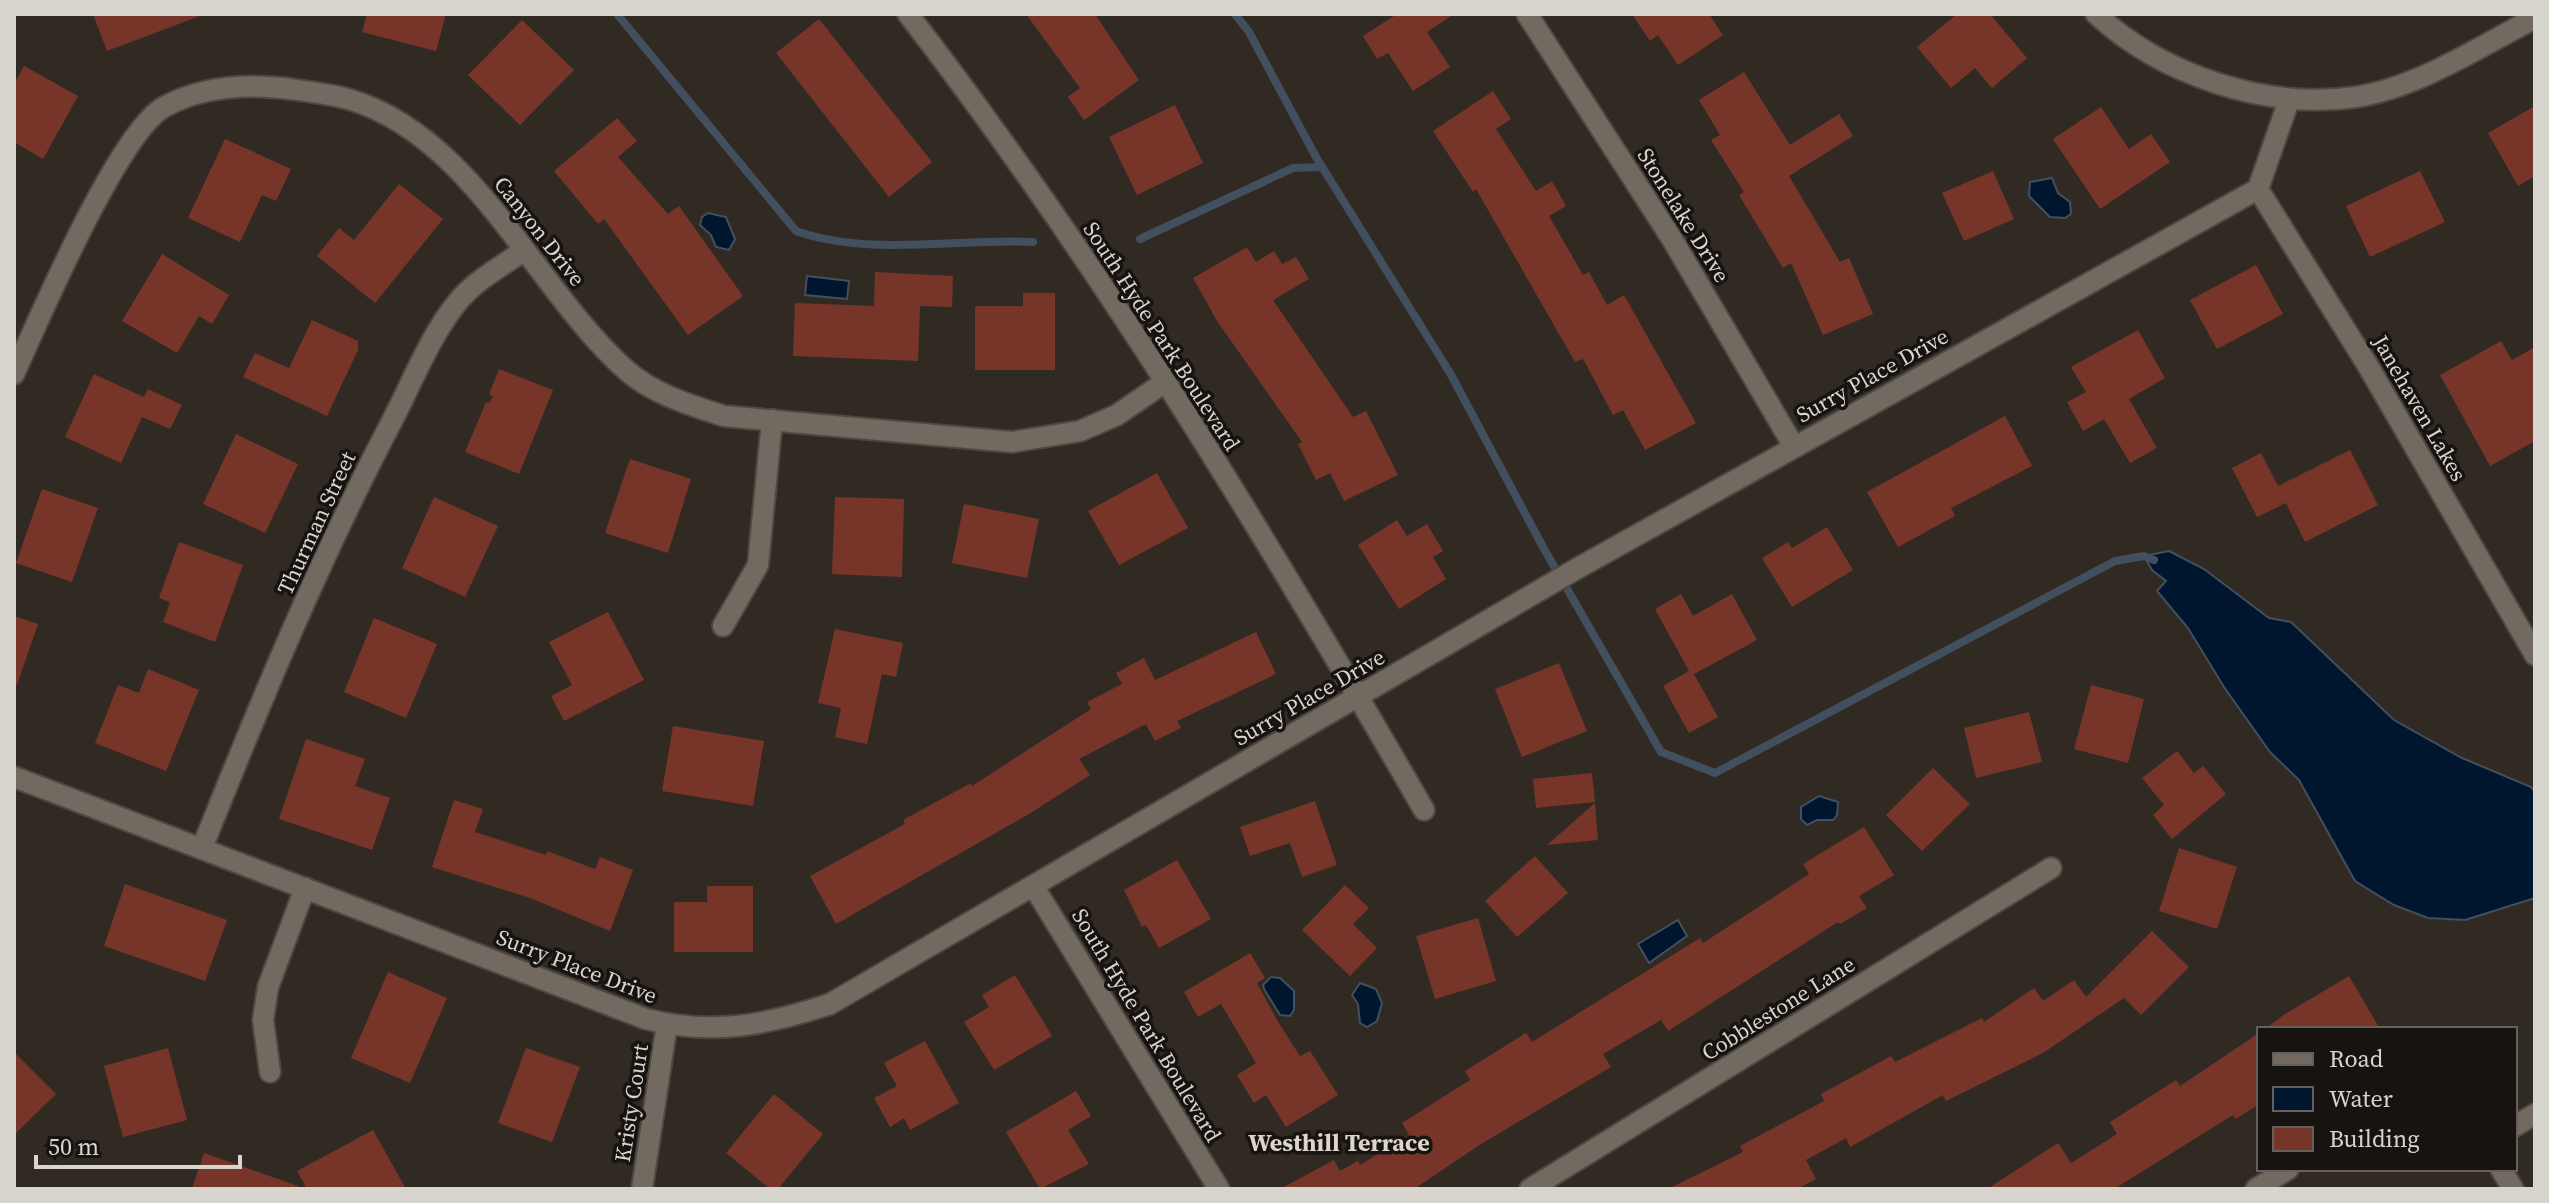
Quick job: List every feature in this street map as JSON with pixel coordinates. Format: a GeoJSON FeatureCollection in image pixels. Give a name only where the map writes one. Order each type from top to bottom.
{"type":"FeatureCollection","features":[{"type":"Feature","properties":{"kind":"street","name":"South Hyde Park Boulevard"},"geometry":{"type":"LineString","coordinates":[[908,14],[1097,274],[1359,696],[1424,810]]}},
{"type":"Feature","properties":{"kind":"street","name":"Stonelake Drive"},"geometry":{"type":"LineString","coordinates":[[1527,14],[1672,239],[1793,445]]}},
{"type":"Feature","properties":{"kind":"street"},"geometry":{"type":"LineString","coordinates":[[2096,14],[2122,38],[2197,77],[2289,100],[2357,97],[2425,75],[2535,18]]}},
{"type":"Feature","properties":{"kind":"street","name":"Canyon Drive"},"geometry":{"type":"LineString","coordinates":[[14,374],[105,185],[135,135],[162,108],[195,94],[226,88],[282,88],[348,99],[387,116],[422,138],[477,189],[522,252],[627,371],[660,392],[724,416],[1012,442],[1080,431],[1117,415],[1165,382]]}},
{"type":"Feature","properties":{"kind":"street"},"geometry":{"type":"LineString","coordinates":[[2258,189],[2289,100]]}},
{"type":"Feature","properties":{"kind":"street","name":"Surry Place Drive"},"geometry":{"type":"LineString","coordinates":[[14,777],[667,1024],[743,1028],[830,1004],[1793,445],[2258,189]]}},
{"type":"Feature","properties":{"kind":"street","name":"Janehaven Lakes"},"geometry":{"type":"LineString","coordinates":[[2258,189],[2368,366],[2535,655]]}},
{"type":"Feature","properties":{"kind":"street","name":"Thurman Street"},"geometry":{"type":"LineString","coordinates":[[202,848],[273,668],[366,471],[431,346],[456,304],[491,272],[522,252]]}},
{"type":"Feature","properties":{"kind":"street"},"geometry":{"type":"LineString","coordinates":[[723,626],[758,565],[772,420]]}},
{"type":"Feature","properties":{"kind":"street","name":"Cobblestone Lane"},"geometry":{"type":"LineString","coordinates":[[1530,1189],[2051,868]]}},
{"type":"Feature","properties":{"kind":"street","name":"South Hyde Park Boulevard"},"geometry":{"type":"LineString","coordinates":[[1034,887],[1219,1189]]}},
{"type":"Feature","properties":{"kind":"street"},"geometry":{"type":"LineString","coordinates":[[270,1072],[263,1020],[268,987],[305,888]]}},
{"type":"Feature","properties":{"kind":"street","name":"Kristy Court"},"geometry":{"type":"LineString","coordinates":[[642,1189],[667,1024]]}},
{"type":"Feature","properties":{"kind":"street"},"geometry":{"type":"LineString","coordinates":[[2517,1125],[2535,1114]]}},
{"type":"Feature","properties":{"kind":"street"},"geometry":{"type":"LineString","coordinates":[[2502,1171],[2513,1189]]}},
{"type":"Feature","properties":{"kind":"street"},"geometry":{"type":"LineString","coordinates":[[2256,1189],[2283,1178]]}},
{"type":"Feature","properties":{"kind":"water"},"geometry":{"type":"Polygon","coordinates":[[[2052,178],[2058,193],[2070,202],[2071,214],[2065,218],[2050,217],[2029,196],[2030,182],[2052,178]]]}},
{"type":"Feature","properties":{"kind":"water"},"geometry":{"type":"Polygon","coordinates":[[[708,213],[726,217],[735,239],[729,250],[716,247],[711,235],[700,225],[702,217],[708,213]]]}},
{"type":"Feature","properties":{"kind":"water"},"geometry":{"type":"Polygon","coordinates":[[[807,276],[849,281],[847,299],[805,295],[807,276]]]}},
{"type":"Feature","properties":{"kind":"water"},"geometry":{"type":"Polygon","coordinates":[[[2169,551],[2204,569],[2269,618],[2291,622],[2394,720],[2462,758],[2531,787],[2535,792],[2535,898],[2465,920],[2428,918],[2394,905],[2355,881],[2299,780],[2270,752],[2224,687],[2188,628],[2157,591],[2166,581],[2152,570],[2144,556],[2169,551]]]}},
{"type":"Feature","properties":{"kind":"water"},"geometry":{"type":"Polygon","coordinates":[[[1819,796],[1838,802],[1837,815],[1833,820],[1817,820],[1807,825],[1801,819],[1801,807],[1819,796]]]}},
{"type":"Feature","properties":{"kind":"water"},"geometry":{"type":"Polygon","coordinates":[[[1678,920],[1687,936],[1649,963],[1638,944],[1678,920]]]}},
{"type":"Feature","properties":{"kind":"water"},"geometry":{"type":"Polygon","coordinates":[[[1271,977],[1280,978],[1294,991],[1294,1010],[1290,1016],[1280,1015],[1264,989],[1263,985],[1271,977]]]}},
{"type":"Feature","properties":{"kind":"water"},"geometry":{"type":"Polygon","coordinates":[[[1360,983],[1376,989],[1382,1003],[1377,1021],[1367,1027],[1360,1023],[1358,1004],[1352,995],[1360,983]]]}},
{"type":"Feature","properties":{"kind":"building"},"geometry":{"type":"Polygon","coordinates":[[[93,14],[200,14],[200,16],[107,51],[93,14]]]}},
{"type":"Feature","properties":{"kind":"building"},"geometry":{"type":"Polygon","coordinates":[[[367,14],[446,14],[436,51],[362,32],[367,14]]]}},
{"type":"Feature","properties":{"kind":"building"},"geometry":{"type":"Polygon","coordinates":[[[1026,14],[1095,14],[1139,80],[1084,120],[1068,97],[1080,88],[1026,14]]]}},
{"type":"Feature","properties":{"kind":"building"},"geometry":{"type":"Polygon","coordinates":[[[1397,14],[1454,14],[1427,32],[1450,67],[1413,91],[1388,53],[1377,59],[1363,36],[1397,14]]]}},
{"type":"Feature","properties":{"kind":"building"},"geometry":{"type":"Polygon","coordinates":[[[1632,14],[1709,14],[1723,35],[1678,65],[1658,35],[1650,41],[1632,14]]]}},
{"type":"Feature","properties":{"kind":"building"},"geometry":{"type":"Polygon","coordinates":[[[1957,14],[1990,14],[2027,58],[1992,88],[1975,68],[1951,88],[1917,47],[1957,14]]]}},
{"type":"Feature","properties":{"kind":"building"},"geometry":{"type":"Polygon","coordinates":[[[819,19],[932,162],[889,197],[776,53],[819,19]]]}},
{"type":"Feature","properties":{"kind":"building"},"geometry":{"type":"Polygon","coordinates":[[[522,20],[574,70],[520,125],[468,75],[522,20]]]}},
{"type":"Feature","properties":{"kind":"building"},"geometry":{"type":"Polygon","coordinates":[[[24,66],[78,96],[43,159],[14,142],[14,84],[24,66]]]}},
{"type":"Feature","properties":{"kind":"building"},"geometry":{"type":"Polygon","coordinates":[[[1744,72],[1790,145],[1839,114],[1853,136],[1789,176],[1840,262],[1849,258],[1873,314],[1823,335],[1791,263],[1783,268],[1739,195],[1744,192],[1711,140],[1720,135],[1699,100],[1744,72]]]}},
{"type":"Feature","properties":{"kind":"building"},"geometry":{"type":"Polygon","coordinates":[[[1493,91],[1511,119],[1496,129],[1536,191],[1552,181],[1566,206],[1549,216],[1583,275],[1589,272],[1607,305],[1624,295],[1696,423],[1645,450],[1623,410],[1613,415],[1583,359],[1575,362],[1476,189],[1473,192],[1433,131],[1493,91]]]}},
{"type":"Feature","properties":{"kind":"building"},"geometry":{"type":"Polygon","coordinates":[[[1175,105],[1203,163],[1137,195],[1109,137],[1175,105]]]}},
{"type":"Feature","properties":{"kind":"building"},"geometry":{"type":"Polygon","coordinates":[[[2535,106],[2535,176],[2518,186],[2488,133],[2535,106]]]}},
{"type":"Feature","properties":{"kind":"building"},"geometry":{"type":"Polygon","coordinates":[[[2101,107],[2129,149],[2151,134],[2170,162],[2100,209],[2053,139],[2101,107]]]}},
{"type":"Feature","properties":{"kind":"building"},"geometry":{"type":"Polygon","coordinates":[[[617,118],[637,141],[618,157],[668,214],[679,206],[743,296],[688,335],[604,219],[598,224],[554,171],[617,118]]]}},
{"type":"Feature","properties":{"kind":"building"},"geometry":{"type":"Polygon","coordinates":[[[225,139],[291,169],[276,201],[262,195],[240,242],[188,218],[225,139]]]}},
{"type":"Feature","properties":{"kind":"building"},"geometry":{"type":"Polygon","coordinates":[[[1993,171],[2014,219],[1964,241],[1942,193],[1993,171]]]}},
{"type":"Feature","properties":{"kind":"building"},"geometry":{"type":"Polygon","coordinates":[[[2420,171],[2445,222],[2370,257],[2346,206],[2420,171]]]}},
{"type":"Feature","properties":{"kind":"building"},"geometry":{"type":"Polygon","coordinates":[[[399,184],[443,219],[375,303],[317,256],[339,228],[354,240],[399,184]]]}},
{"type":"Feature","properties":{"kind":"building"},"geometry":{"type":"Polygon","coordinates":[[[1247,247],[1256,262],[1274,251],[1282,264],[1296,257],[1309,279],[1273,300],[1353,417],[1366,411],[1398,475],[1344,501],[1330,473],[1316,480],[1298,444],[1302,442],[1217,321],[1193,278],[1247,247]]]}},
{"type":"Feature","properties":{"kind":"building"},"geometry":{"type":"Polygon","coordinates":[[[162,254],[229,295],[212,324],[199,316],[177,353],[122,321],[162,254]]]}},
{"type":"Feature","properties":{"kind":"building"},"geometry":{"type":"Polygon","coordinates":[[[2256,265],[2283,314],[2217,349],[2190,300],[2256,265]]]}},
{"type":"Feature","properties":{"kind":"building"},"geometry":{"type":"Polygon","coordinates":[[[875,272],[953,276],[952,307],[920,306],[918,361],[793,356],[795,303],[874,306],[875,272]]]}},
{"type":"Feature","properties":{"kind":"building"},"geometry":{"type":"Polygon","coordinates":[[[1023,293],[1055,293],[1055,370],[975,370],[975,306],[1023,306],[1023,293]]]}},
{"type":"Feature","properties":{"kind":"building"},"geometry":{"type":"Polygon","coordinates":[[[312,320],[358,341],[358,350],[327,416],[243,377],[255,353],[289,368],[312,320]]]}},
{"type":"Feature","properties":{"kind":"building"},"geometry":{"type":"Polygon","coordinates":[[[2138,330],[2165,378],[2129,399],[2157,448],[2130,463],[2104,419],[2083,431],[2067,402],[2086,392],[2071,367],[2138,330]]]}},
{"type":"Feature","properties":{"kind":"building"},"geometry":{"type":"Polygon","coordinates":[[[2501,341],[2512,360],[2535,347],[2535,441],[2490,466],[2440,375],[2501,341]]]}},
{"type":"Feature","properties":{"kind":"building"},"geometry":{"type":"Polygon","coordinates":[[[499,369],[553,390],[519,474],[465,452],[486,402],[489,403],[493,397],[489,394],[499,369]]]}},
{"type":"Feature","properties":{"kind":"building"},"geometry":{"type":"Polygon","coordinates":[[[94,374],[144,397],[148,389],[182,405],[170,429],[142,417],[121,463],[65,437],[94,374]]]}},
{"type":"Feature","properties":{"kind":"building"},"geometry":{"type":"Polygon","coordinates":[[[2005,416],[2032,466],[1951,508],[1955,516],[1898,547],[1867,492],[2005,416]]]}},
{"type":"Feature","properties":{"kind":"building"},"geometry":{"type":"Polygon","coordinates":[[[236,434],[298,464],[265,533],[203,504],[236,434]]]}},
{"type":"Feature","properties":{"kind":"building"},"geometry":{"type":"Polygon","coordinates":[[[2350,450],[2378,505],[2305,542],[2286,503],[2257,517],[2232,468],[2261,453],[2278,486],[2350,450]]]}},
{"type":"Feature","properties":{"kind":"building"},"geometry":{"type":"Polygon","coordinates":[[[630,459],[691,479],[668,553],[605,533],[630,459]]]}},
{"type":"Feature","properties":{"kind":"building"},"geometry":{"type":"Polygon","coordinates":[[[1157,473],[1188,528],[1119,565],[1088,511],[1157,473]]]}},
{"type":"Feature","properties":{"kind":"building"},"geometry":{"type":"Polygon","coordinates":[[[42,489],[98,508],[72,582],[16,563],[42,489]]]}},
{"type":"Feature","properties":{"kind":"building"},"geometry":{"type":"Polygon","coordinates":[[[434,497],[498,526],[465,597],[402,568],[434,497]]]}},
{"type":"Feature","properties":{"kind":"building"},"geometry":{"type":"Polygon","coordinates":[[[835,497],[904,499],[902,577],[832,574],[835,497]]]}},
{"type":"Feature","properties":{"kind":"building"},"geometry":{"type":"Polygon","coordinates":[[[964,504],[1039,519],[1027,578],[952,563],[964,504]]]}},
{"type":"Feature","properties":{"kind":"building"},"geometry":{"type":"Polygon","coordinates":[[[1397,520],[1407,536],[1427,524],[1443,551],[1433,557],[1446,579],[1399,609],[1358,545],[1397,520]]]}},
{"type":"Feature","properties":{"kind":"building"},"geometry":{"type":"Polygon","coordinates":[[[1827,527],[1853,570],[1792,607],[1762,558],[1788,542],[1792,548],[1827,527]]]}},
{"type":"Feature","properties":{"kind":"building"},"geometry":{"type":"Polygon","coordinates":[[[179,542],[243,565],[215,642],[163,622],[170,602],[159,598],[179,542]]]}},
{"type":"Feature","properties":{"kind":"building"},"geometry":{"type":"Polygon","coordinates":[[[1681,594],[1693,616],[1732,594],[1757,640],[1694,674],[1718,717],[1689,733],[1663,686],[1689,671],[1655,609],[1681,594]]]}},
{"type":"Feature","properties":{"kind":"building"},"geometry":{"type":"Polygon","coordinates":[[[608,612],[644,680],[564,721],[551,696],[572,685],[549,642],[608,612]]]}},
{"type":"Feature","properties":{"kind":"building"},"geometry":{"type":"Polygon","coordinates":[[[14,616],[38,624],[17,685],[14,684],[14,616]]]}},
{"type":"Feature","properties":{"kind":"building"},"geometry":{"type":"Polygon","coordinates":[[[374,618],[437,644],[406,718],[344,692],[374,618]]]}},
{"type":"Feature","properties":{"kind":"building"},"geometry":{"type":"Polygon","coordinates":[[[835,629],[903,643],[896,677],[882,674],[867,744],[835,737],[841,708],[818,703],[835,629]]]}},
{"type":"Feature","properties":{"kind":"building"},"geometry":{"type":"Polygon","coordinates":[[[1256,632],[1276,674],[1177,721],[1181,728],[1155,741],[1146,724],[1079,759],[1090,775],[1029,814],[836,924],[810,876],[905,824],[903,820],[971,783],[972,786],[1091,709],[1087,702],[1122,684],[1116,673],[1144,658],[1155,680],[1256,632]]]}},
{"type":"Feature","properties":{"kind":"building"},"geometry":{"type":"Polygon","coordinates":[[[1559,663],[1587,731],[1522,757],[1495,689],[1559,663]]]}},
{"type":"Feature","properties":{"kind":"building"},"geometry":{"type":"Polygon","coordinates":[[[148,669],[199,690],[166,771],[95,743],[118,685],[139,693],[148,669]]]}},
{"type":"Feature","properties":{"kind":"building"},"geometry":{"type":"Polygon","coordinates":[[[2091,685],[2144,699],[2128,763],[2074,749],[2091,685]]]}},
{"type":"Feature","properties":{"kind":"building"},"geometry":{"type":"Polygon","coordinates":[[[2029,712],[2042,762],[1976,778],[1964,728],[2029,712]]]}},
{"type":"Feature","properties":{"kind":"building"},"geometry":{"type":"Polygon","coordinates":[[[673,726],[764,741],[753,806],[662,791],[673,726]]]}},
{"type":"Feature","properties":{"kind":"building"},"geometry":{"type":"Polygon","coordinates":[[[306,739],[365,759],[355,786],[390,798],[372,850],[279,819],[306,739]]]}},
{"type":"Feature","properties":{"kind":"building"},"geometry":{"type":"Polygon","coordinates":[[[2177,751],[2194,773],[2203,766],[2226,794],[2172,839],[2153,815],[2164,805],[2142,778],[2177,751]]]}},
{"type":"Feature","properties":{"kind":"building"},"geometry":{"type":"Polygon","coordinates":[[[1933,768],[1970,804],[1922,851],[1886,815],[1933,768]]]}},
{"type":"Feature","properties":{"kind":"building"},"geometry":{"type":"Polygon","coordinates":[[[1592,773],[1595,802],[1536,808],[1533,779],[1592,773]]]}},
{"type":"Feature","properties":{"kind":"building"},"geometry":{"type":"Polygon","coordinates":[[[454,800],[483,809],[475,832],[546,855],[547,851],[595,869],[600,857],[633,870],[610,931],[530,898],[432,867],[454,800]]]}},
{"type":"Feature","properties":{"kind":"building"},"geometry":{"type":"Polygon","coordinates":[[[1315,801],[1337,865],[1302,877],[1290,843],[1250,856],[1240,827],[1315,801]]]}},
{"type":"Feature","properties":{"kind":"building"},"geometry":{"type":"Polygon","coordinates":[[[1595,803],[1598,840],[1547,845],[1595,803]]]}},
{"type":"Feature","properties":{"kind":"building"},"geometry":{"type":"Polygon","coordinates":[[[1864,827],[1894,875],[1859,896],[1867,908],[1840,924],[1838,922],[1668,1031],[1661,1020],[1603,1054],[1611,1067],[1481,1144],[1414,1189],[1280,1189],[1334,1160],[1340,1171],[1358,1161],[1360,1165],[1409,1135],[1402,1123],[1470,1080],[1465,1071],[1526,1033],[1532,1042],[1700,938],[1703,943],[1809,874],[1803,864],[1864,827]]]}},
{"type":"Feature","properties":{"kind":"building"},"geometry":{"type":"Polygon","coordinates":[[[2179,848],[2237,867],[2217,929],[2159,911],[2179,848]]]}},
{"type":"Feature","properties":{"kind":"building"},"geometry":{"type":"Polygon","coordinates":[[[1535,856],[1568,893],[1517,937],[1485,901],[1535,856]]]}},
{"type":"Feature","properties":{"kind":"building"},"geometry":{"type":"Polygon","coordinates":[[[1177,860],[1211,919],[1159,948],[1146,925],[1142,927],[1124,890],[1177,860]]]}},
{"type":"Feature","properties":{"kind":"building"},"geometry":{"type":"Polygon","coordinates":[[[125,884],[227,920],[205,981],[104,946],[125,884]]]}},
{"type":"Feature","properties":{"kind":"building"},"geometry":{"type":"Polygon","coordinates":[[[1345,885],[1369,908],[1353,924],[1377,948],[1350,976],[1302,930],[1345,885]]]}},
{"type":"Feature","properties":{"kind":"building"},"geometry":{"type":"Polygon","coordinates":[[[707,886],[753,886],[753,952],[674,952],[674,902],[707,902],[707,886]]]}},
{"type":"Feature","properties":{"kind":"building"},"geometry":{"type":"Polygon","coordinates":[[[1478,918],[1496,981],[1435,999],[1416,936],[1478,918]]]}},
{"type":"Feature","properties":{"kind":"building"},"geometry":{"type":"Polygon","coordinates":[[[2152,931],[2189,967],[2141,1015],[2124,998],[2043,1053],[1946,1101],[1943,1095],[1850,1147],[1846,1138],[1806,1160],[1816,1179],[1797,1189],[1668,1189],[1743,1152],[1740,1146],[1824,1101],[1821,1094],[1891,1056],[1895,1062],[1982,1018],[1984,1022],[2034,988],[2043,1001],[2074,980],[2086,997],[2152,931]]]}},
{"type":"Feature","properties":{"kind":"building"},"geometry":{"type":"Polygon","coordinates":[[[1250,953],[1265,978],[1257,983],[1277,1020],[1300,1056],[1310,1051],[1338,1095],[1286,1127],[1266,1095],[1254,1103],[1237,1075],[1256,1063],[1221,1004],[1198,1017],[1184,992],[1250,953]]]}},
{"type":"Feature","properties":{"kind":"building"},"geometry":{"type":"Polygon","coordinates":[[[388,972],[447,998],[410,1083],[351,1058],[388,972]]]}},
{"type":"Feature","properties":{"kind":"building"},"geometry":{"type":"Polygon","coordinates":[[[1015,975],[1052,1036],[994,1070],[964,1022],[989,1007],[982,995],[1015,975]]]}},
{"type":"Feature","properties":{"kind":"building"},"geometry":{"type":"Polygon","coordinates":[[[2349,976],[2379,1027],[2268,1027],[2349,976]]]}},
{"type":"Feature","properties":{"kind":"building"},"geometry":{"type":"Polygon","coordinates":[[[2257,1034],[2257,1105],[2236,1119],[2233,1115],[2114,1189],[1987,1189],[2058,1143],[2071,1163],[2117,1134],[2110,1122],[2176,1080],[2180,1086],[2257,1034]]]}},
{"type":"Feature","properties":{"kind":"building"},"geometry":{"type":"Polygon","coordinates":[[[925,1041],[959,1103],[910,1130],[904,1118],[890,1127],[874,1098],[897,1086],[884,1063],[925,1041]]]}},
{"type":"Feature","properties":{"kind":"building"},"geometry":{"type":"Polygon","coordinates":[[[168,1048],[187,1120],[123,1137],[104,1066],[168,1048]]]}},
{"type":"Feature","properties":{"kind":"building"},"geometry":{"type":"Polygon","coordinates":[[[526,1048],[580,1067],[552,1142],[498,1123],[526,1048]]]}},
{"type":"Feature","properties":{"kind":"building"},"geometry":{"type":"Polygon","coordinates":[[[14,1052],[56,1094],[14,1135],[14,1052]]]}},
{"type":"Feature","properties":{"kind":"building"},"geometry":{"type":"Polygon","coordinates":[[[1076,1091],[1091,1116],[1068,1130],[1089,1164],[1040,1189],[1006,1132],[1076,1091]]]}},
{"type":"Feature","properties":{"kind":"building"},"geometry":{"type":"Polygon","coordinates":[[[774,1094],[823,1134],[778,1189],[770,1189],[726,1153],[774,1094]]]}},
{"type":"Feature","properties":{"kind":"building"},"geometry":{"type":"Polygon","coordinates":[[[373,1130],[406,1189],[307,1189],[297,1171],[373,1130]]]}},
{"type":"Feature","properties":{"kind":"building"},"geometry":{"type":"Polygon","coordinates":[[[204,1153],[298,1186],[297,1189],[192,1189],[204,1153]]]}},
{"type":"Feature","properties":{"kind":"waterway"},"geometry":{"type":"LineString","coordinates":[[617,14],[796,231],[824,239],[883,245],[1033,242]]}},
{"type":"Feature","properties":{"kind":"waterway"},"geometry":{"type":"LineString","coordinates":[[1235,14],[1249,32],[1316,157],[1450,373],[1543,547],[1661,752],[1715,773],[2115,561],[2144,556],[2154,560]]}},
{"type":"Feature","properties":{"kind":"waterway"},"geometry":{"type":"LineString","coordinates":[[1140,239],[1293,168],[1322,167]]}},
{"type":"Feature","properties":{"kind":"district","name":"Westhill Terrace"},"geometry":{"type":"Point","coordinates":[1339,1143]}}]}
